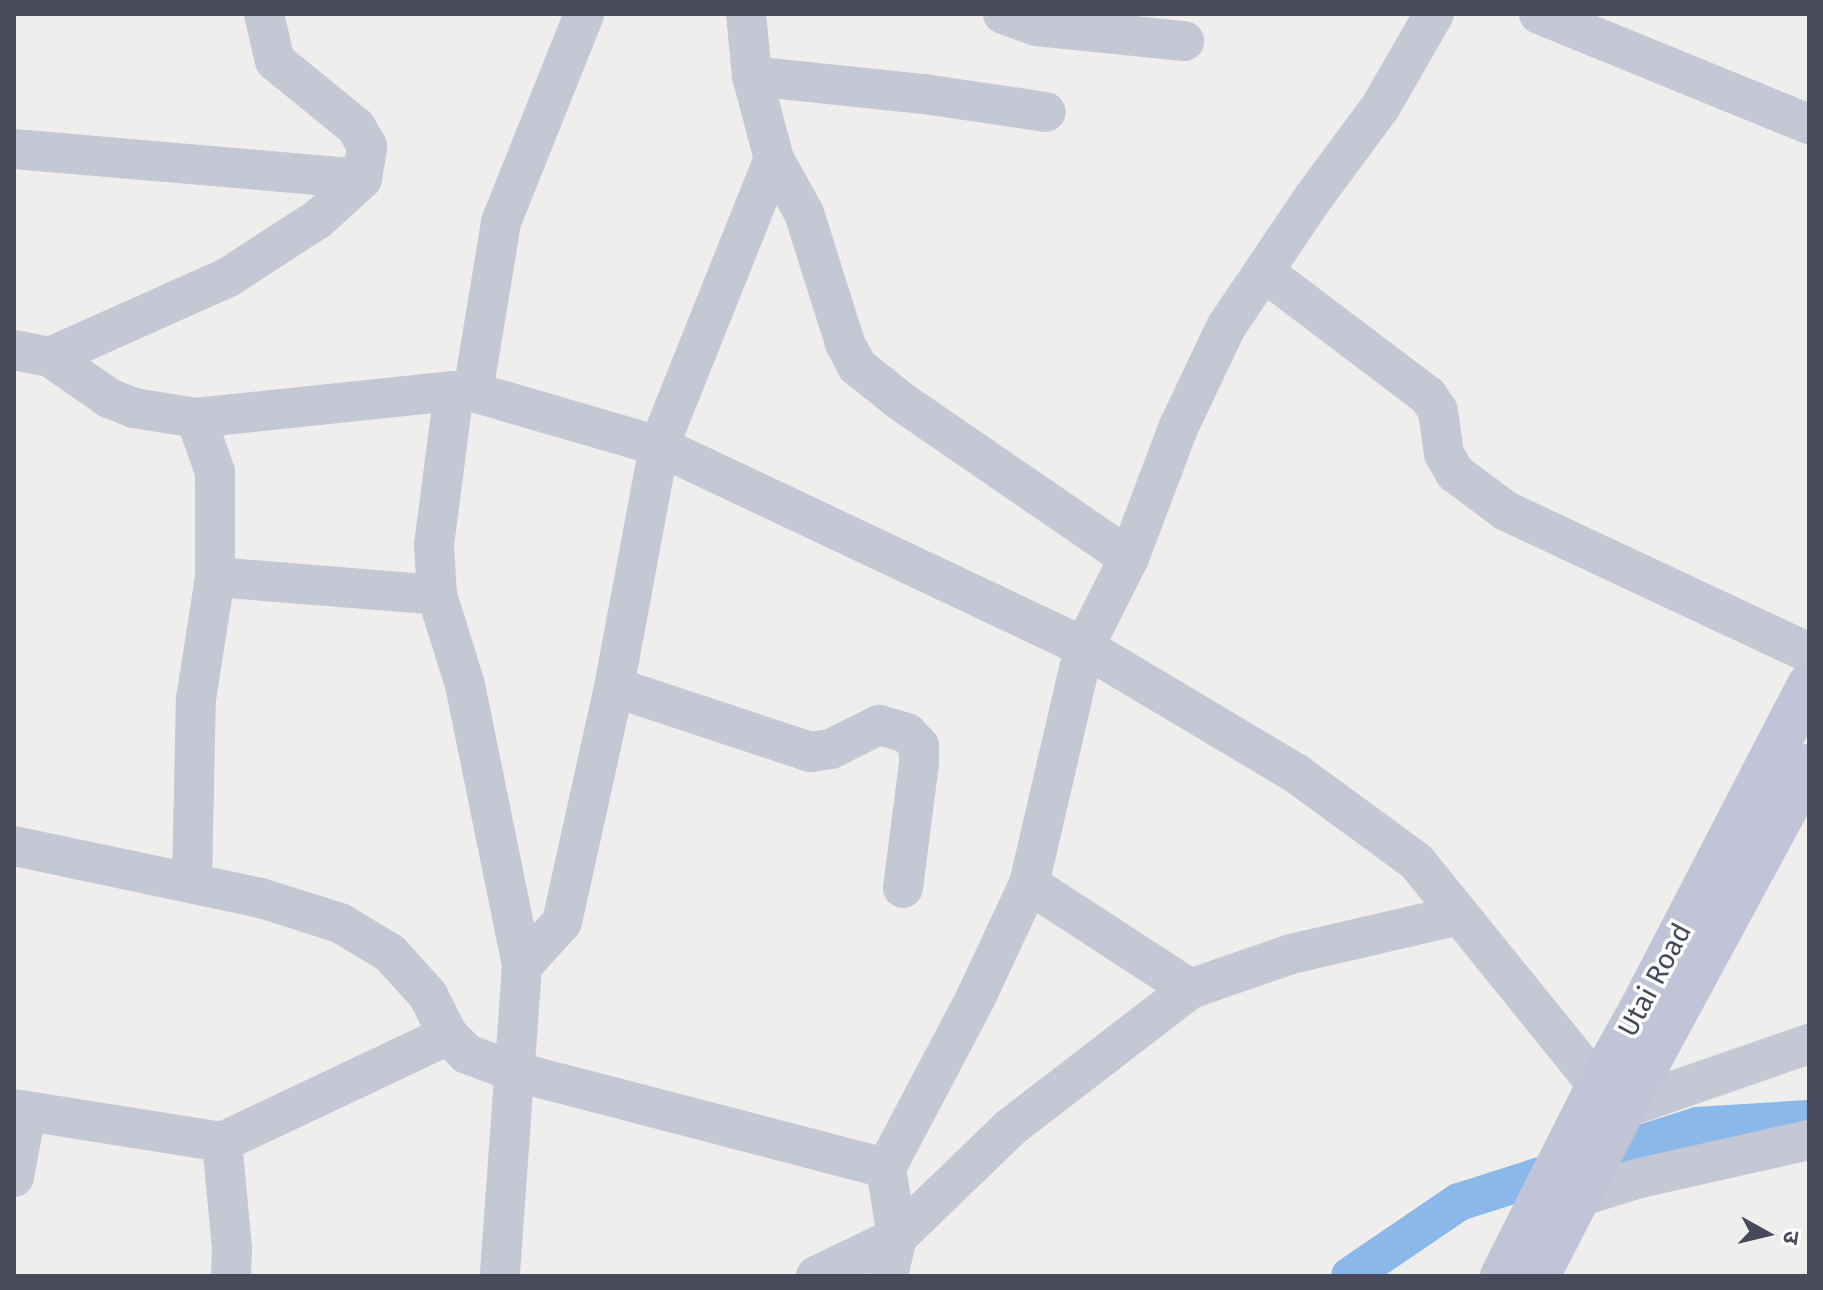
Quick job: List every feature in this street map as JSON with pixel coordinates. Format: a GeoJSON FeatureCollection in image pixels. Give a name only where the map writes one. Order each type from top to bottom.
{"type":"FeatureCollection","features":[{"type":"Feature","properties":{"kind":"main road","name":"Utai Road"},"geometry":{"type":"LineString","coordinates":[[1538,1276],[1586,1152],[1809,685]]}},
{"type":"Feature","properties":{"kind":"main road","name":"Utai Road"},"geometry":{"type":"LineString","coordinates":[[1502,1276],[1586,1152],[1809,766]]}},
{"type":"Feature","properties":{"kind":"street"},"geometry":{"type":"LineString","coordinates":[[32,353],[227,278],[318,219],[362,179],[367,146],[356,127],[275,61],[264,14]]}},
{"type":"Feature","properties":{"kind":"street"},"geometry":{"type":"LineString","coordinates":[[500,1276],[522,966],[465,685],[437,595],[434,545],[501,222],[584,14]]}},
{"type":"Feature","properties":{"kind":"street"},"geometry":{"type":"LineString","coordinates":[[746,14],[752,76],[774,159],[804,213],[841,332],[857,366],[898,399],[1129,558]]}},
{"type":"Feature","properties":{"kind":"street"},"geometry":{"type":"LineString","coordinates":[[1003,14],[1036,26],[1184,41]]}},
{"type":"Feature","properties":{"kind":"street"},"geometry":{"type":"LineString","coordinates":[[888,1276],[897,1237],[886,1168],[976,997],[1029,884],[1084,647],[1129,558],[1179,426],[1226,327],[1381,106],[1434,14]]}},
{"type":"Feature","properties":{"kind":"street"},"geometry":{"type":"LineString","coordinates":[[1539,14],[1809,124]]}},
{"type":"Feature","properties":{"kind":"street"},"geometry":{"type":"LineString","coordinates":[[752,76],[924,94],[1046,112]]}},
{"type":"Feature","properties":{"kind":"street"},"geometry":{"type":"LineString","coordinates":[[14,149],[362,179]]}},
{"type":"Feature","properties":{"kind":"street"},"geometry":{"type":"LineString","coordinates":[[522,966],[544,946],[562,922],[614,687],[659,446],[774,159]]}},
{"type":"Feature","properties":{"kind":"street"},"geometry":{"type":"LineString","coordinates":[[1264,272],[1428,396],[1438,411],[1444,454],[1455,473],[1506,511],[1809,653]]}},
{"type":"Feature","properties":{"kind":"street"},"geometry":{"type":"LineString","coordinates":[[32,353],[109,398],[134,408],[196,418],[464,392],[659,446],[1084,647],[1297,774],[1416,861],[1460,915],[1586,1152],[1640,1178],[1809,1140]]}},
{"type":"Feature","properties":{"kind":"street"},"geometry":{"type":"LineString","coordinates":[[192,883],[196,699],[215,577],[215,472],[196,418]]}},
{"type":"Feature","properties":{"kind":"street"},"geometry":{"type":"LineString","coordinates":[[215,577],[437,595]]}},
{"type":"Feature","properties":{"kind":"street"},"geometry":{"type":"LineString","coordinates":[[614,687],[811,752],[831,749],[879,725],[907,733],[919,746],[919,763],[903,888]]}},
{"type":"Feature","properties":{"kind":"street"},"geometry":{"type":"LineString","coordinates":[[14,846],[261,898],[340,923],[390,953],[428,995],[448,1035],[467,1054],[513,1071],[886,1168]]}},
{"type":"Feature","properties":{"kind":"street"},"geometry":{"type":"LineString","coordinates":[[1029,884],[1190,989]]}},
{"type":"Feature","properties":{"kind":"street"},"geometry":{"type":"LineString","coordinates":[[816,1276],[897,1237],[1011,1127],[1190,989],[1291,954],[1460,915]]}},
{"type":"Feature","properties":{"kind":"street"},"geometry":{"type":"LineString","coordinates":[[14,1177],[20,1110],[222,1142],[448,1035]]}},
{"type":"Feature","properties":{"kind":"street"},"geometry":{"type":"LineString","coordinates":[[1586,1152],[1809,1044]]}},
{"type":"Feature","properties":{"kind":"street"},"geometry":{"type":"LineString","coordinates":[[222,1142],[231,1276]]}},
{"type":"Feature","properties":{"kind":"waterway"},"geometry":{"type":"LineString","coordinates":[[1350,1276],[1459,1202],[1697,1126],[1809,1119]]}}]}
